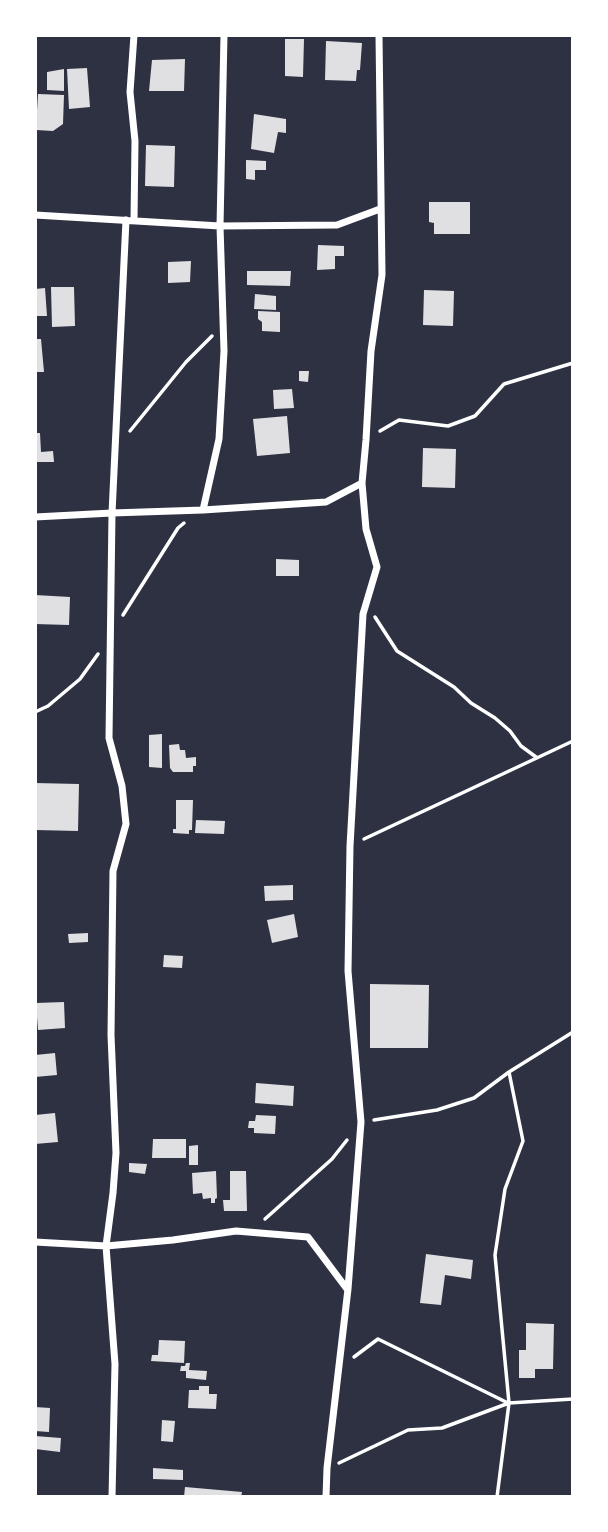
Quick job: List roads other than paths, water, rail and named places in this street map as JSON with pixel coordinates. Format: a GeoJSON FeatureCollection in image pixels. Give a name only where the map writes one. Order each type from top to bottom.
{"type":"FeatureCollection","features":[{"type":"Feature","properties":{"kind":"street"},"geometry":{"type":"LineString","coordinates":[[112,1497],[115,1364],[106,1246],[116,1153],[111,1035],[113,870],[126,824],[122,786],[109,738],[112,513],[135,141],[131,92],[134,35]]}},
{"type":"Feature","properties":{"kind":"street"},"geometry":{"type":"LineString","coordinates":[[203,510],[219,439],[224,351],[220,226],[224,35]]}},
{"type":"Feature","properties":{"kind":"street"},"geometry":{"type":"LineString","coordinates":[[326,1497],[348,1289],[361,1122],[348,971],[350,845],[363,614],[377,567],[366,529],[362,483],[371,351],[382,275],[379,35]]}},
{"type":"Feature","properties":{"kind":"street"},"geometry":{"type":"LineString","coordinates":[[35,215],[220,226],[337,225],[380,209]]}},
{"type":"Feature","properties":{"kind":"street"},"geometry":{"type":"LineString","coordinates":[[35,517],[326,502],[362,483]]}},
{"type":"Feature","properties":{"kind":"street"},"geometry":{"type":"LineString","coordinates":[[35,1242],[106,1246],[236,1231],[308,1237],[348,1289]]}}]}
